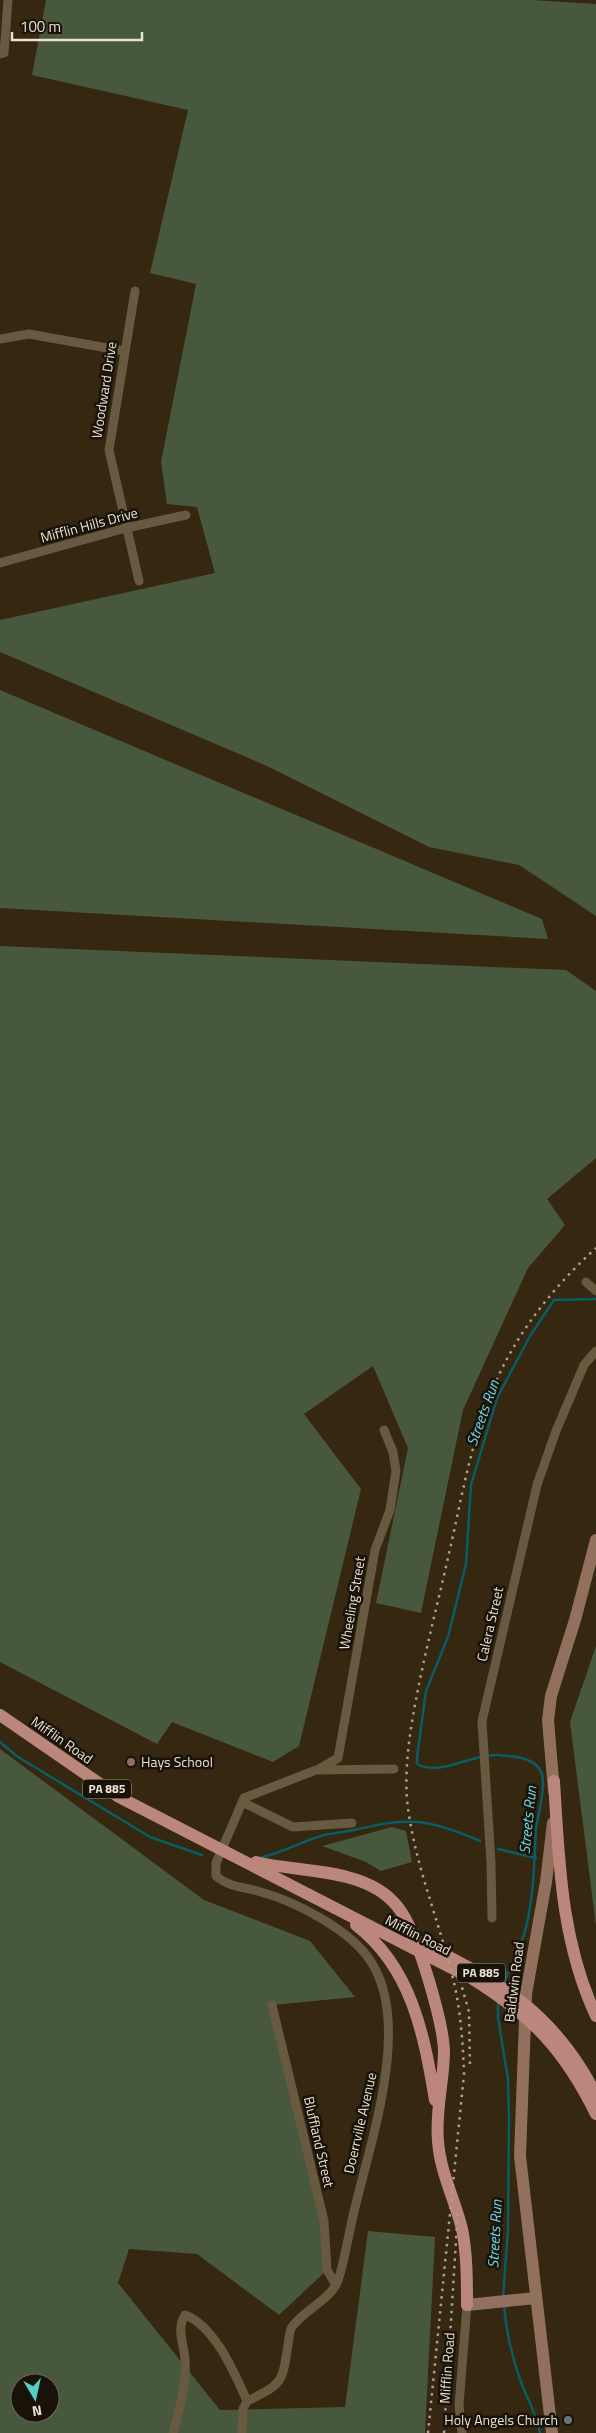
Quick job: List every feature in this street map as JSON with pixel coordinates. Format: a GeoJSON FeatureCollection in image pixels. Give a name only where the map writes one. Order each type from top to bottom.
{"type":"FeatureCollection","features":[{"type":"Feature","properties":{"kind":"main road","name":"Baldwin Road"},"geometry":{"type":"LineString","coordinates":[[552,2433],[521,2178],[520,2116],[526,1994],[547,1874],[555,1814],[548,1720],[551,1696],[575,1620],[596,1540]]}},
{"type":"Feature","properties":{"kind":"main road","name":"Mifflin Road"},"geometry":{"type":"LineString","coordinates":[[0,1715],[120,1797],[266,1872],[384,1925],[486,1976],[517,1996],[541,2017],[564,2042],[596,2094]]}},
{"type":"Feature","properties":{"kind":"main road"},"geometry":{"type":"LineString","coordinates":[[554,1781],[559,1865],[568,1938],[577,1969],[596,2016]]}},
{"type":"Feature","properties":{"kind":"main road"},"geometry":{"type":"LineString","coordinates":[[234,1856],[277,1866],[356,1880],[375,1888],[390,1899],[402,1912],[421,1958],[441,2028],[444,2050],[437,2118]]}},
{"type":"Feature","properties":{"kind":"main road","name":"Mifflin Road"},"geometry":{"type":"LineString","coordinates":[[266,1872],[338,1912],[471,1978],[517,2008],[535,2025],[563,2058],[596,2114]]}},
{"type":"Feature","properties":{"kind":"main road"},"geometry":{"type":"LineString","coordinates":[[338,1912],[359,1927],[377,1946],[411,1997],[427,2052],[437,2118],[440,2159],[462,2228],[465,2248],[467,2305],[536,2298]]}},
{"type":"Feature","properties":{"kind":"street"},"geometry":{"type":"LineString","coordinates":[[0,54],[4,53],[8,0]]}},
{"type":"Feature","properties":{"kind":"street","name":"Woodward Drive"},"geometry":{"type":"LineString","coordinates":[[135,291],[109,450],[139,581]]}},
{"type":"Feature","properties":{"kind":"street"},"geometry":{"type":"LineString","coordinates":[[0,339],[29,334],[124,351]]}},
{"type":"Feature","properties":{"kind":"street","name":"Mifflin Hills Drive"},"geometry":{"type":"LineString","coordinates":[[0,563],[126,528],[186,515]]}},
{"type":"Feature","properties":{"kind":"street"},"geometry":{"type":"LineString","coordinates":[[586,1282],[596,1291]]}},
{"type":"Feature","properties":{"kind":"street","name":"Calera Street"},"geometry":{"type":"LineString","coordinates":[[492,1918],[491,1863],[482,1721],[537,1485],[556,1430],[584,1366],[596,1351]]}},
{"type":"Feature","properties":{"kind":"street","name":"Wheeling Street"},"geometry":{"type":"LineString","coordinates":[[316,1770],[338,1758],[376,1550],[390,1510],[396,1471],[393,1452],[384,1430]]}},
{"type":"Feature","properties":{"kind":"street"},"geometry":{"type":"LineString","coordinates":[[221,1849],[244,1798],[316,1770],[394,1769]]}},
{"type":"Feature","properties":{"kind":"street"},"geometry":{"type":"LineString","coordinates":[[242,1802],[293,1827],[352,1823]]}},
{"type":"Feature","properties":{"kind":"street","name":"Doerrville Avenue"},"geometry":{"type":"LineString","coordinates":[[221,1849],[214,1869],[216,1876],[223,1882],[263,1892],[305,1910],[350,1937],[374,1968],[387,2004],[386,2076],[336,2285]]}},
{"type":"Feature","properties":{"kind":"street","name":"Bluffland Street"},"geometry":{"type":"LineString","coordinates":[[272,2005],[324,2221],[327,2270],[336,2285]]}},
{"type":"Feature","properties":{"kind":"street"},"geometry":{"type":"LineString","coordinates":[[242,2433],[243,2410],[247,2401],[269,2390],[283,2376],[291,2328],[336,2285]]}},
{"type":"Feature","properties":{"kind":"street","name":"Mifflin Road"},"geometry":{"type":"LineString","coordinates":[[462,2433],[459,2405],[467,2305]]}},
{"type":"Feature","properties":{"kind":"street"},"geometry":{"type":"LineString","coordinates":[[173,2433],[185,2387],[185,2361],[180,2324],[185,2315],[202,2327],[226,2355],[247,2401]]}},
{"type":"Feature","properties":{"kind":"green space"},"geometry":{"type":"Polygon","coordinates":[[[46,0],[531,0],[596,4],[596,916],[519,865],[429,847],[267,766],[0,652],[0,620],[215,573],[197,507],[167,504],[161,462],[196,284],[150,273],[188,110],[32,75],[46,0]]]}},
{"type":"Feature","properties":{"kind":"green space"},"geometry":{"type":"Polygon","coordinates":[[[0,690],[542,919],[548,939],[0,908],[0,690]]]}},
{"type":"Feature","properties":{"kind":"green space"},"geometry":{"type":"Polygon","coordinates":[[[0,946],[566,970],[596,991],[596,1158],[547,1199],[565,1225],[528,1268],[463,1410],[421,1613],[376,1603],[408,1448],[373,1366],[304,1414],[361,1489],[299,1746],[273,1762],[172,1722],[157,1744],[0,1662],[0,946]]]}},
{"type":"Feature","properties":{"kind":"green space"},"geometry":{"type":"Polygon","coordinates":[[[596,1646],[596,1926],[570,1722],[596,1646]]]}},
{"type":"Feature","properties":{"kind":"green space"},"geometry":{"type":"Polygon","coordinates":[[[0,1749],[204,1900],[310,1941],[355,1997],[273,2005],[324,2221],[327,2270],[279,2315],[197,2254],[129,2249],[118,2283],[220,2410],[345,2407],[368,2231],[435,2237],[425,2433],[0,2433],[0,1749]]]}},
{"type":"Feature","properties":{"kind":"green space"},"geometry":{"type":"Polygon","coordinates":[[[392,1827],[406,1831],[412,1862],[381,1871],[366,1862],[322,1846],[392,1827]]]}},
{"type":"Feature","properties":{"kind":"waterway","name":"Streets Run"},"geometry":{"type":"LineString","coordinates":[[504,1984],[524,1935],[530,1909],[536,1829],[543,1790],[542,1775],[537,1766],[532,1762],[515,1757],[489,1755],[436,1768],[417,1764],[417,1757],[426,1691],[448,1637],[466,1564],[471,1485],[497,1398],[530,1336],[554,1300],[596,1299]]}},
{"type":"Feature","properties":{"kind":"waterway"},"geometry":{"type":"LineString","coordinates":[[0,1742],[18,1757],[150,1837],[202,1855]]}},
{"type":"Feature","properties":{"kind":"waterway"},"geometry":{"type":"LineString","coordinates":[[263,1857],[324,1835],[389,1823],[418,1822],[431,1824],[462,1833],[480,1841]]}},
{"type":"Feature","properties":{"kind":"waterway"},"geometry":{"type":"LineString","coordinates":[[498,1849],[536,1858]]}},
{"type":"Feature","properties":{"kind":"waterway","name":"Streets Run"},"geometry":{"type":"LineString","coordinates":[[498,2001],[498,2018],[508,2079],[509,2118],[508,2229],[503,2297]]}},
{"type":"Feature","properties":{"kind":"waterway","name":"Streets Run"},"geometry":{"type":"LineString","coordinates":[[504,2305],[515,2363],[523,2388],[537,2419],[540,2433]]}},
{"type":"Feature","properties":{"kind":"railway"},"geometry":{"type":"LineString","coordinates":[[428,2433],[464,2074],[459,2009],[455,1987],[418,1859],[409,1815],[407,1794],[408,1749],[423,1664],[465,1479],[488,1401],[508,1358],[533,1318],[562,1282],[596,1248]]}},
{"type":"Feature","properties":{"kind":"railway"},"geometry":{"type":"LineString","coordinates":[[458,1973],[469,2012],[470,2067]]}},
{"type":"Feature","properties":{"kind":"railway"},"geometry":{"type":"LineString","coordinates":[[444,2433],[458,2208]]}},
{"type":"Feature","properties":{"kind":"place","name":"Hays School"},"geometry":{"type":"Point","coordinates":[131,1762]}},
{"type":"Feature","properties":{"kind":"place","name":"Holy Angels Church"},"geometry":{"type":"Point","coordinates":[568,2420]}}]}
